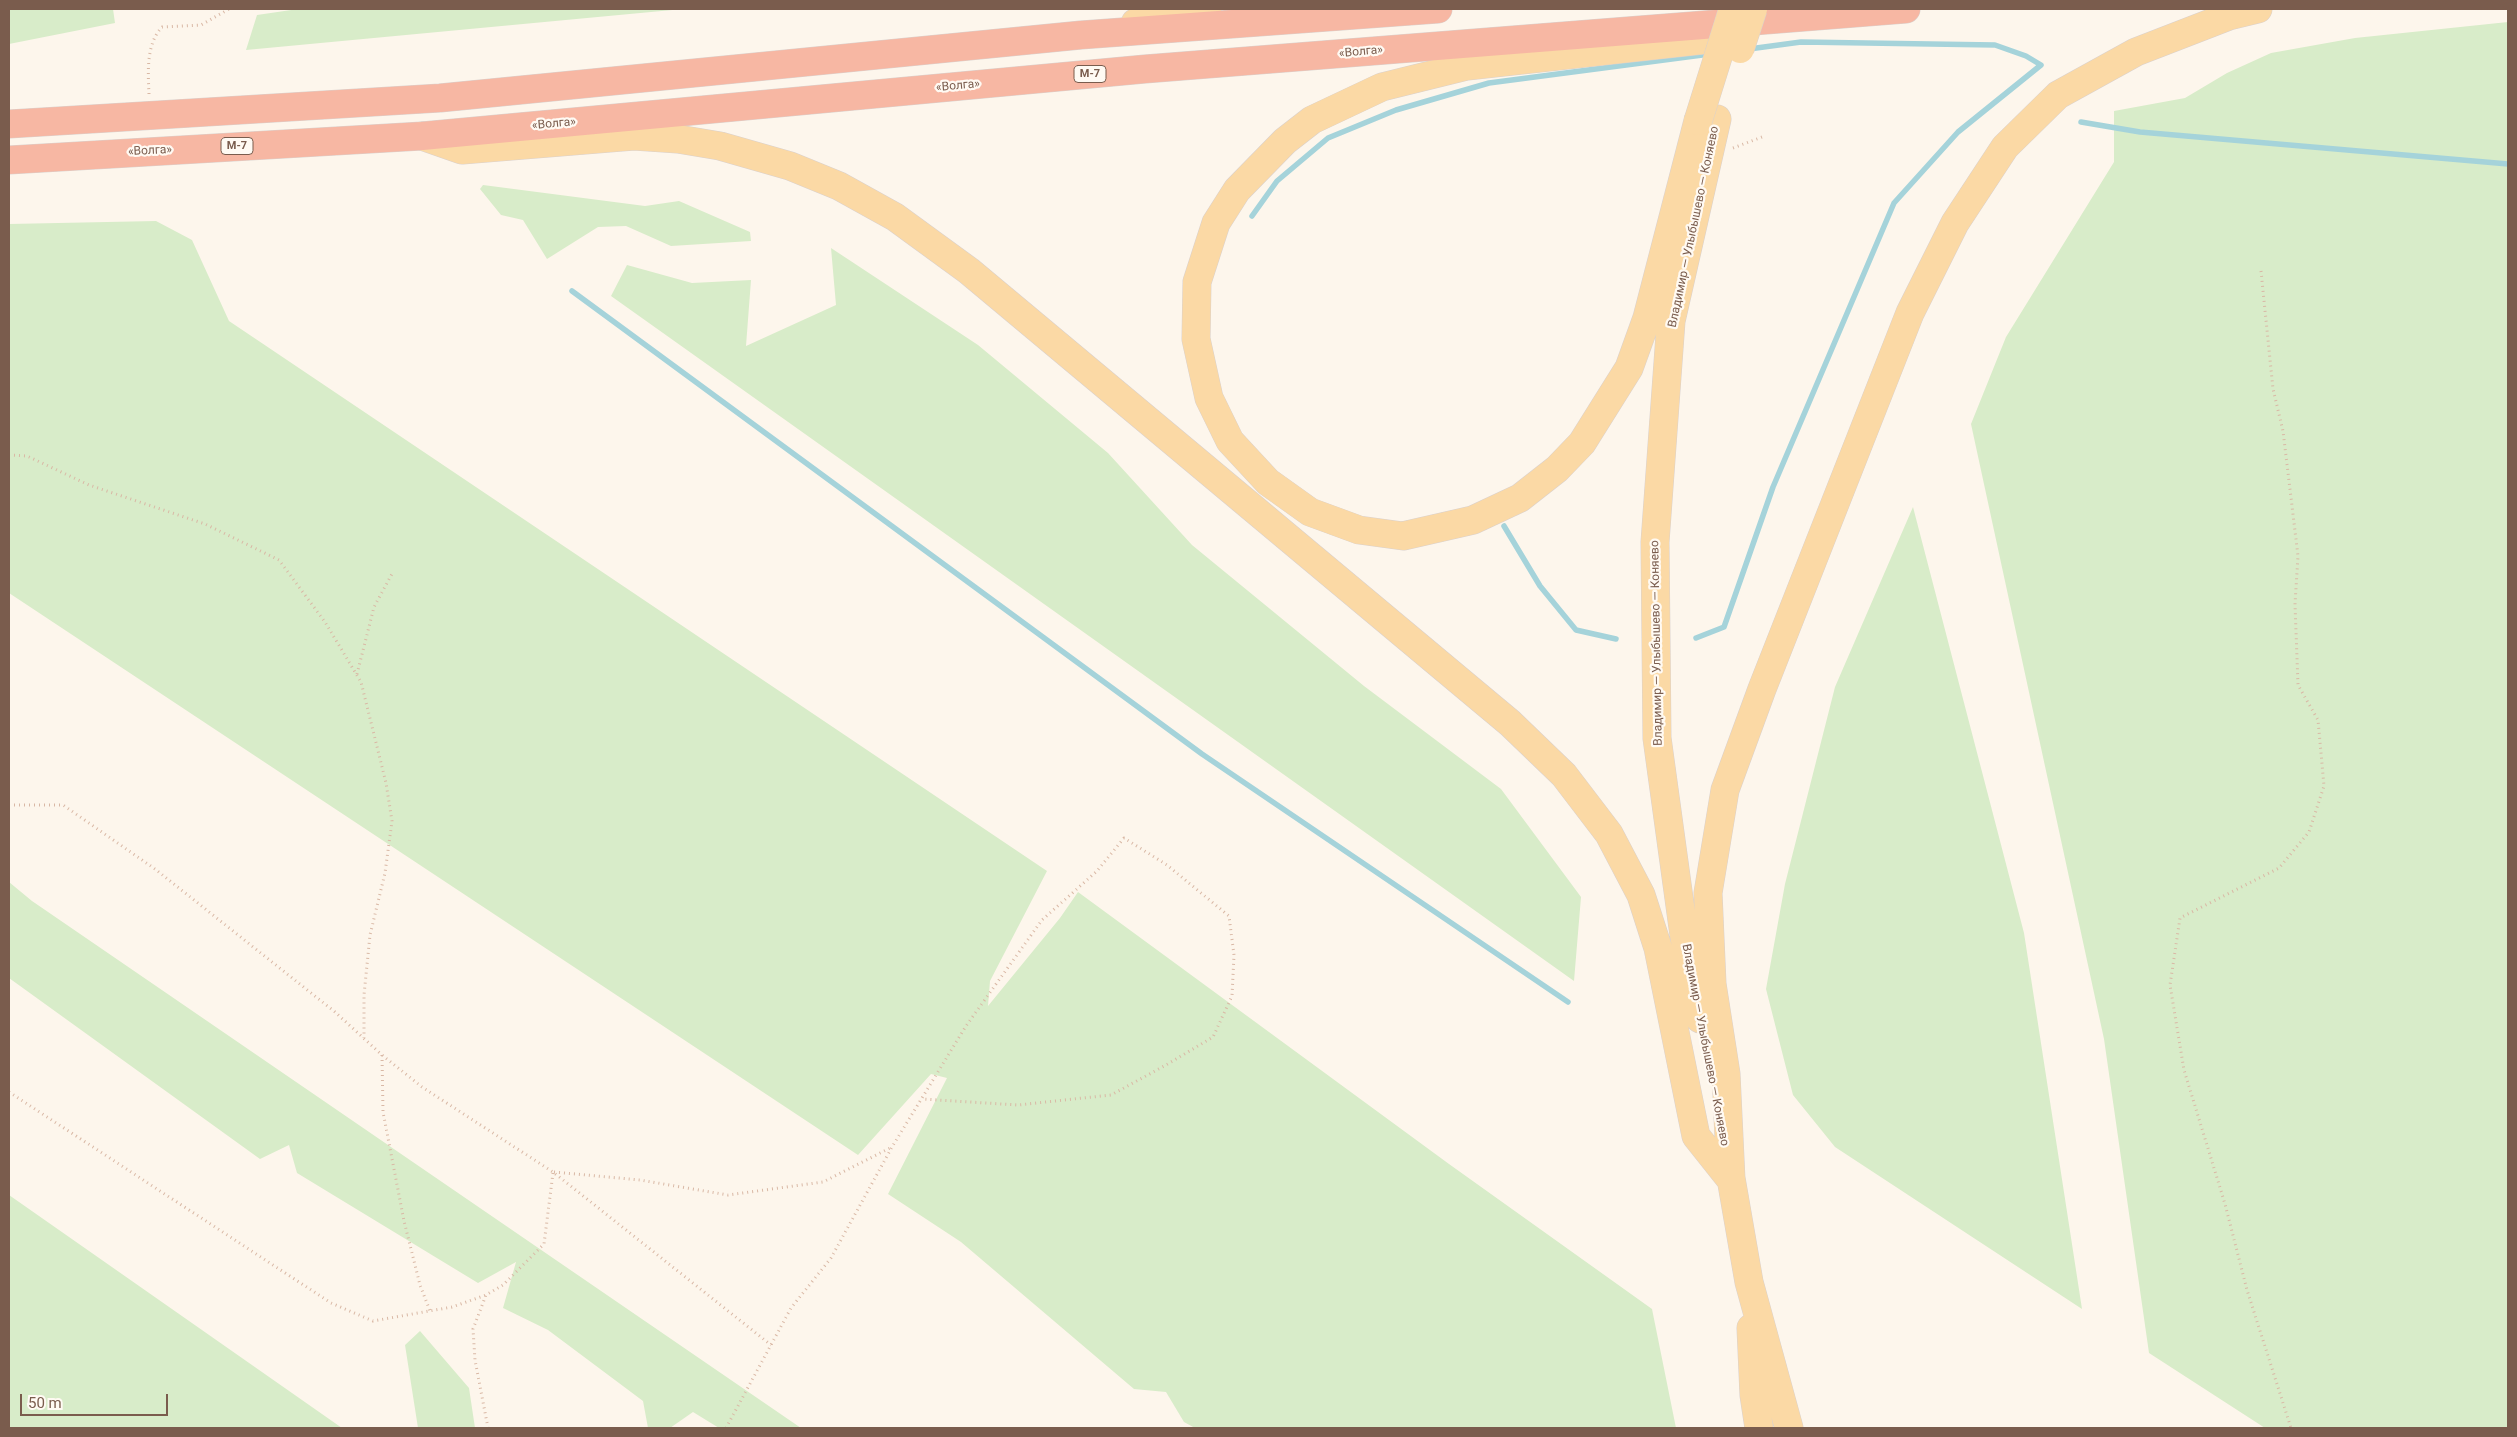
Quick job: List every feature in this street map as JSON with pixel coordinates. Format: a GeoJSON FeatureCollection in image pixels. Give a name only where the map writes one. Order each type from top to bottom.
{"type":"FeatureCollection","features":[{"type":"Feature","properties":{"kind":"highway"},"geometry":{"type":"LineString","coordinates":[[9,124],[149,114],[440,98],[1081,36],[1438,9]]}},
{"type":"Feature","properties":{"kind":"highway","name":"«Волга»"},"geometry":{"type":"LineString","coordinates":[[9,160],[422,136],[1756,14],[1906,9]]}},
{"type":"Feature","properties":{"kind":"main road"},"geometry":{"type":"LineString","coordinates":[[1081,36],[1176,13],[1207,9]]}},
{"type":"Feature","properties":{"kind":"main road"},"geometry":{"type":"LineString","coordinates":[[1732,9],[1707,120],[1647,318],[1629,368],[1582,443],[1558,469],[1520,498],[1473,520],[1403,536],[1359,530],[1310,512],[1268,482],[1230,441],[1210,398],[1196,339],[1197,282],[1216,222],[1237,190],[1285,141],[1312,120],[1382,87],[1467,66],[1712,39],[1756,14]]}},
{"type":"Feature","properties":{"kind":"main road"},"geometry":{"type":"LineString","coordinates":[[1731,1180],[1726,1074],[1712,984],[1708,894],[1725,790],[1762,689],[1910,313],[1955,223],[2005,147],[2058,94],[2136,52],[2229,16],[2258,9]]}},
{"type":"Feature","properties":{"kind":"main road","name":"Владимир — Улыбышево — Коняево"},"geometry":{"type":"LineString","coordinates":[[1756,14],[1707,120],[1671,321],[1654,542],[1657,738],[1684,935],[1731,1180],[1748,1282],[1789,1428]]}},
{"type":"Feature","properties":{"kind":"main road"},"geometry":{"type":"LineString","coordinates":[[422,136],[462,150],[634,136],[678,139],[720,146],[790,166],[839,186],[895,217],[969,271],[1510,723],[1564,775],[1609,834],[1641,895],[1658,948],[1696,1136],[1731,1180]]}},
{"type":"Feature","properties":{"kind":"main road","name":"Владимир — Улыбышево — Коняево"},"geometry":{"type":"LineString","coordinates":[[1748,1282],[1754,1395],[1759,1428]]}},
{"type":"Feature","properties":{"kind":"path"},"geometry":{"type":"LineString","coordinates":[[149,114],[148,67],[155,35],[162,27],[201,25],[229,9]]}},
{"type":"Feature","properties":{"kind":"path"},"geometry":{"type":"LineString","coordinates":[[1730,149],[1762,137]]}},
{"type":"Feature","properties":{"kind":"path"},"geometry":{"type":"LineString","coordinates":[[2261,271],[2273,389],[2283,432],[2298,556],[2295,604],[2298,685],[2318,720],[2324,786],[2309,832],[2279,868],[2180,918],[2170,985],[2184,1070],[2225,1204],[2247,1290],[2291,1428]]}},
{"type":"Feature","properties":{"kind":"path"},"geometry":{"type":"LineString","coordinates":[[9,455],[28,456],[89,485],[205,524],[279,560],[325,622],[361,682],[386,782],[392,821],[385,873],[370,935],[364,995],[364,1039]]}},
{"type":"Feature","properties":{"kind":"path"},"geometry":{"type":"LineString","coordinates":[[357,675],[374,607],[393,572]]}},
{"type":"Feature","properties":{"kind":"path"},"geometry":{"type":"LineString","coordinates":[[9,805],[63,805],[155,869],[335,1012],[382,1055],[422,1087],[553,1172],[771,1345]]}},
{"type":"Feature","properties":{"kind":"path"},"geometry":{"type":"LineString","coordinates":[[726,1428],[790,1308],[831,1258],[892,1147],[966,1026],[1042,920],[1097,872],[1124,838],[1167,865],[1229,916],[1234,955],[1232,996],[1213,1036],[1166,1065],[1111,1094],[1018,1105],[922,1099]]}},
{"type":"Feature","properties":{"kind":"path"},"geometry":{"type":"LineString","coordinates":[[382,1055],[385,1121],[404,1221],[420,1285],[430,1311]]}},
{"type":"Feature","properties":{"kind":"path"},"geometry":{"type":"LineString","coordinates":[[9,1092],[331,1303],[373,1321],[430,1311],[486,1296],[503,1285],[544,1244],[553,1172]]}},
{"type":"Feature","properties":{"kind":"path"},"geometry":{"type":"LineString","coordinates":[[553,1172],[640,1180],[728,1195],[823,1182],[892,1147]]}},
{"type":"Feature","properties":{"kind":"path"},"geometry":{"type":"LineString","coordinates":[[486,1296],[473,1329],[475,1360],[488,1428]]}},
{"type":"Feature","properties":{"kind":"green space"},"geometry":{"type":"Polygon","coordinates":[[[9,9],[113,9],[115,23],[9,44],[9,9]]]}},
{"type":"Feature","properties":{"kind":"green space"},"geometry":{"type":"Polygon","coordinates":[[[298,9],[683,9],[246,50],[257,15],[298,9]]]}},
{"type":"Feature","properties":{"kind":"green space"},"geometry":{"type":"Polygon","coordinates":[[[2508,22],[2508,1428],[2265,1428],[2149,1353],[2104,1039],[1971,424],[2006,337],[2114,162],[2114,111],[2185,98],[2227,73],[2271,53],[2355,38],[2508,22]]]}},
{"type":"Feature","properties":{"kind":"green space"},"geometry":{"type":"Polygon","coordinates":[[[483,185],[645,206],[679,201],[750,232],[751,241],[671,246],[626,226],[598,227],[547,259],[523,220],[501,215],[480,189],[483,185]]]}},
{"type":"Feature","properties":{"kind":"green space"},"geometry":{"type":"Polygon","coordinates":[[[156,221],[192,240],[229,321],[1047,871],[990,981],[988,1006],[1060,918],[1078,892],[1449,1164],[1652,1309],[1676,1428],[1195,1428],[1184,1422],[1166,1392],[1134,1389],[961,1242],[888,1194],[947,1078],[931,1074],[858,1155],[9,593],[9,224],[156,221]]]}},
{"type":"Feature","properties":{"kind":"green space"},"geometry":{"type":"Polygon","coordinates":[[[831,248],[978,345],[1108,453],[1192,545],[1364,686],[1501,789],[1581,897],[1574,981],[611,296],[627,265],[692,283],[751,280],[746,346],[836,305],[831,248]]]}},
{"type":"Feature","properties":{"kind":"green space"},"geometry":{"type":"Polygon","coordinates":[[[1913,507],[2024,933],[2082,1309],[1835,1147],[1793,1095],[1766,989],[1785,884],[1835,687],[1913,507]]]}},
{"type":"Feature","properties":{"kind":"green space"},"geometry":{"type":"Polygon","coordinates":[[[9,882],[32,901],[801,1428],[719,1428],[693,1412],[670,1428],[648,1428],[643,1401],[548,1330],[503,1308],[516,1262],[478,1283],[297,1173],[289,1145],[260,1159],[9,978],[9,882]]]}},
{"type":"Feature","properties":{"kind":"green space"},"geometry":{"type":"Polygon","coordinates":[[[9,1195],[342,1428],[9,1428],[9,1195]]]}},
{"type":"Feature","properties":{"kind":"green space"},"geometry":{"type":"Polygon","coordinates":[[[420,1331],[469,1388],[475,1428],[418,1428],[405,1345],[420,1331]]]}},
{"type":"Feature","properties":{"kind":"waterway"},"geometry":{"type":"LineString","coordinates":[[1696,638],[1724,627],[1773,487],[1894,203],[1958,132],[2041,65],[2026,56],[1995,45],[1801,42],[1749,49]]}},
{"type":"Feature","properties":{"kind":"waterway"},"geometry":{"type":"LineString","coordinates":[[1252,216],[1277,181],[1328,138],[1396,110],[1489,83],[1710,54]]}},
{"type":"Feature","properties":{"kind":"waterway"},"geometry":{"type":"LineString","coordinates":[[2081,122],[2140,132],[2508,164]]}},
{"type":"Feature","properties":{"kind":"waterway"},"geometry":{"type":"LineString","coordinates":[[572,291],[1202,754],[1568,1002]]}},
{"type":"Feature","properties":{"kind":"waterway"},"geometry":{"type":"LineString","coordinates":[[1504,526],[1540,586],[1576,630],[1616,639]]}}]}
